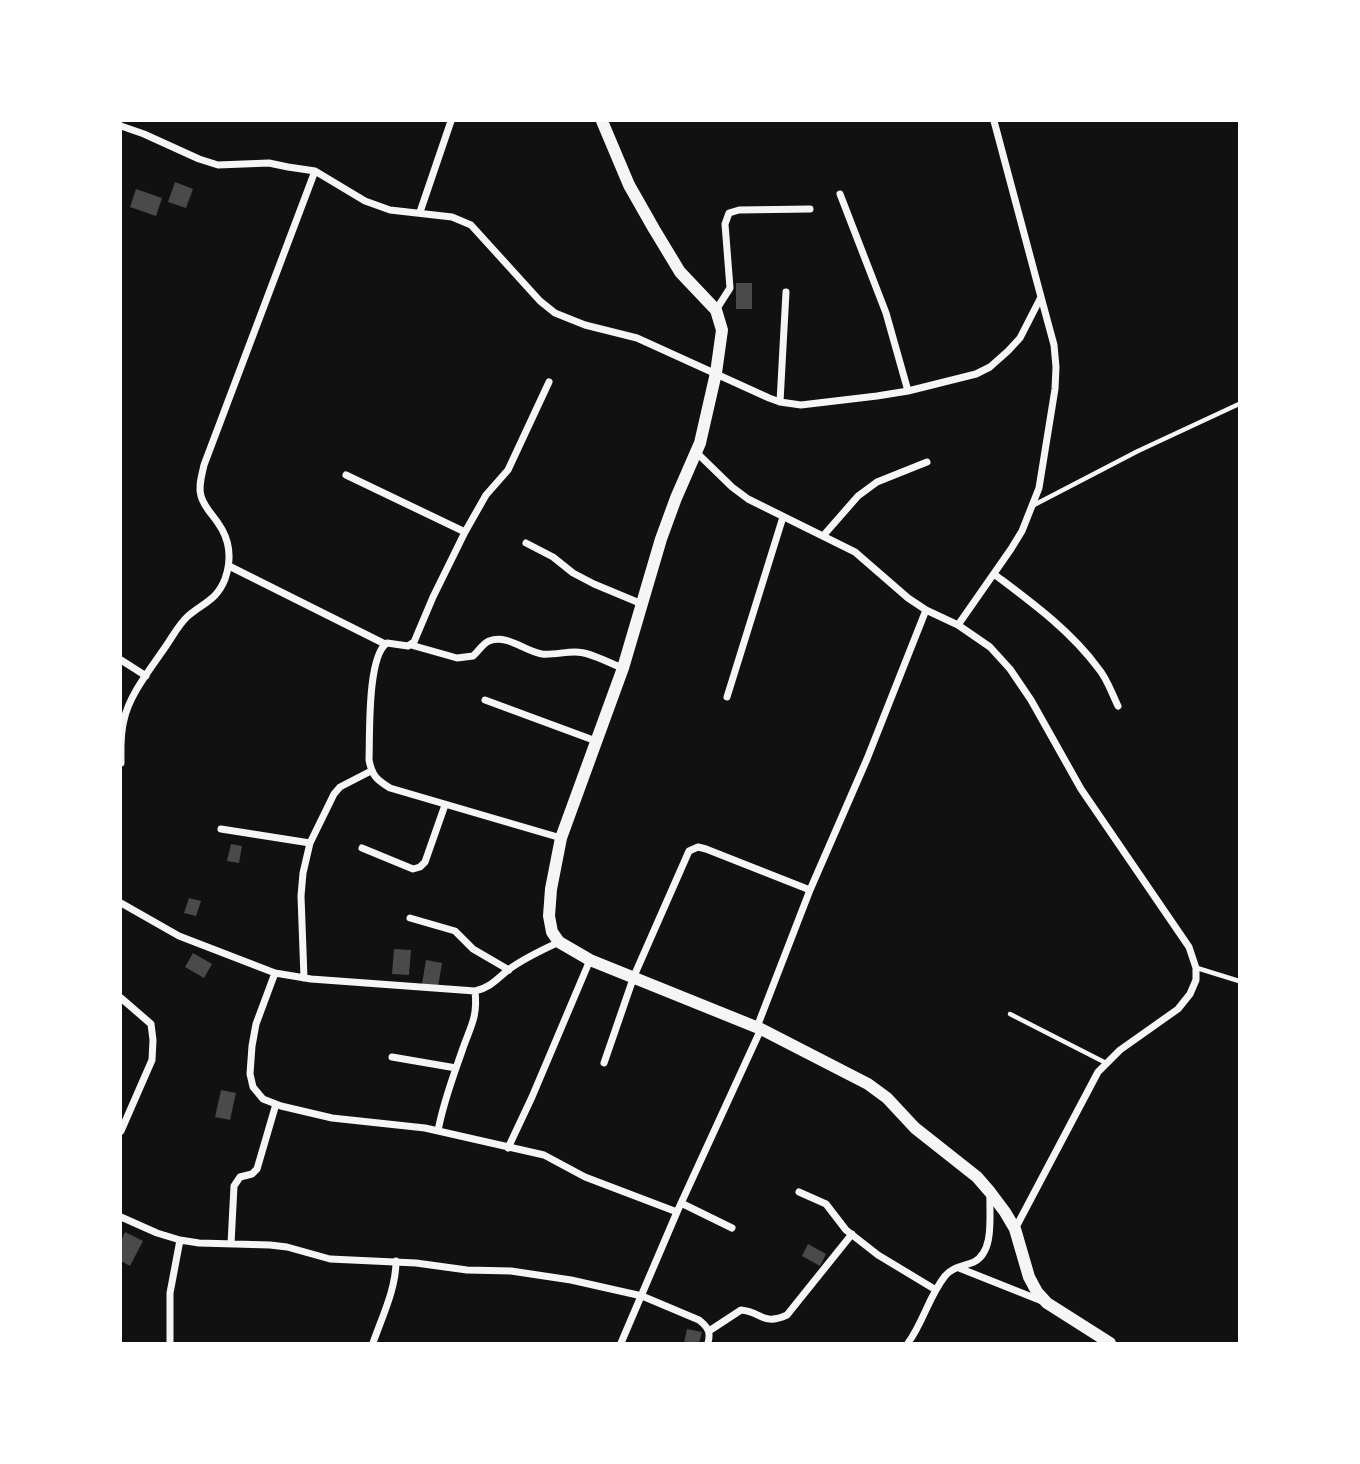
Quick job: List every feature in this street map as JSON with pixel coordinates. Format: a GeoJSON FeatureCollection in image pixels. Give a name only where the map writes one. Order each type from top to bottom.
{"type":"FeatureCollection","features":[{"type":"Feature","properties":{"kind":"main road"},"geometry":{"type":"LineString","coordinates":[[602,121],[629,186],[680,272],[716,310],[722,330],[716,373],[696,452],[661,539],[623,668],[561,838],[551,888],[549,916],[552,932],[559,942],[590,960],[759,1028],[869,1084],[887,1098],[915,1128],[977,1177],[990,1192],[1015,1228],[1029,1277],[1047,1303],[1110,1343]]}},
{"type":"Feature","properties":{"kind":"street"},"geometry":{"type":"LineString","coordinates":[[421,212],[451,121]]}},
{"type":"Feature","properties":{"kind":"street"},"geometry":{"type":"LineString","coordinates":[[958,625],[1022,531],[1033,505],[1040,481],[1055,389],[1054,345],[995,121]]}},
{"type":"Feature","properties":{"kind":"street"},"geometry":{"type":"LineString","coordinates":[[121,126],[218,165],[269,163],[314,171],[365,201],[390,210],[452,217],[471,225],[540,301],[555,313],[585,325],[637,338],[780,402],[801,405],[908,391],[976,374],[989,367],[1020,338],[1041,297]]}},
{"type":"Feature","properties":{"kind":"street"},"geometry":{"type":"LineString","coordinates":[[121,763],[122,717],[146,676],[188,617],[216,594],[229,566],[227,538],[206,508],[200,494],[200,481],[314,171]]}},
{"type":"Feature","properties":{"kind":"street"},"geometry":{"type":"LineString","coordinates":[[840,194],[886,313],[908,391]]}},
{"type":"Feature","properties":{"kind":"street"},"geometry":{"type":"LineString","coordinates":[[716,310],[730,288],[725,224],[729,213],[739,210],[810,209]]}},
{"type":"Feature","properties":{"kind":"street"},"geometry":{"type":"LineString","coordinates":[[780,402],[786,292]]}},
{"type":"Feature","properties":{"kind":"street"},"geometry":{"type":"LineString","coordinates":[[411,645],[443,574],[486,495],[508,470],[550,382]]}},
{"type":"Feature","properties":{"kind":"street"},"geometry":{"type":"LineString","coordinates":[[696,452],[748,499],[855,552],[895,588],[926,610],[958,625],[989,647],[1010,669],[1031,700],[1081,789],[1189,947],[1196,968],[1196,980],[1190,994],[1178,1009],[1106,1063],[1090,1086],[1015,1228]]}},
{"type":"Feature","properties":{"kind":"street"},"geometry":{"type":"LineString","coordinates":[[823,536],[858,496],[877,482],[927,462]]}},
{"type":"Feature","properties":{"kind":"street"},"geometry":{"type":"LineString","coordinates":[[346,475],[466,532]]}},
{"type":"Feature","properties":{"kind":"street"},"geometry":{"type":"LineString","coordinates":[[726,697],[783,517]]}},
{"type":"Feature","properties":{"kind":"street"},"geometry":{"type":"LineString","coordinates":[[526,543],[573,573],[642,604]]}},
{"type":"Feature","properties":{"kind":"street"},"geometry":{"type":"LineString","coordinates":[[229,566],[385,644],[411,645],[457,658],[473,656],[489,641],[507,640],[545,654],[587,654],[623,668]]}},
{"type":"Feature","properties":{"kind":"street"},"geometry":{"type":"LineString","coordinates":[[994,574],[1037,607],[1079,645],[1100,670],[1118,706]]}},
{"type":"Feature","properties":{"kind":"street"},"geometry":{"type":"LineString","coordinates":[[621,1343],[759,1028],[810,890],[867,760],[926,610]]}},
{"type":"Feature","properties":{"kind":"street"},"geometry":{"type":"LineString","coordinates":[[385,644],[377,657],[372,687],[369,760],[371,771],[379,781],[390,788],[561,838]]}},
{"type":"Feature","properties":{"kind":"street"},"geometry":{"type":"LineString","coordinates":[[121,660],[146,676]]}},
{"type":"Feature","properties":{"kind":"street"},"geometry":{"type":"LineString","coordinates":[[485,701],[596,741]]}},
{"type":"Feature","properties":{"kind":"street"},"geometry":{"type":"LineString","coordinates":[[304,978],[301,896],[310,843],[334,794],[340,787],[371,771]]}},
{"type":"Feature","properties":{"kind":"street"},"geometry":{"type":"LineString","coordinates":[[362,848],[413,869],[420,867],[425,862],[445,805]]}},
{"type":"Feature","properties":{"kind":"street"},"geometry":{"type":"LineString","coordinates":[[221,829],[310,843]]}},
{"type":"Feature","properties":{"kind":"street"},"geometry":{"type":"LineString","coordinates":[[604,1063],[634,976],[686,856],[693,848],[706,849],[810,890]]}},
{"type":"Feature","properties":{"kind":"street"},"geometry":{"type":"LineString","coordinates":[[121,903],[179,936],[275,973],[304,978],[475,991],[489,987],[530,956],[559,942]]}},
{"type":"Feature","properties":{"kind":"street"},"geometry":{"type":"LineString","coordinates":[[410,918],[455,931],[473,949],[509,970]]}},
{"type":"Feature","properties":{"kind":"street"},"geometry":{"type":"LineString","coordinates":[[508,1148],[590,960]]}},
{"type":"Feature","properties":{"kind":"street"},"geometry":{"type":"LineString","coordinates":[[275,973],[256,1024],[252,1045],[250,1074],[253,1087],[263,1099],[332,1118],[401,1125],[544,1155],[585,1177],[677,1212]]}},
{"type":"Feature","properties":{"kind":"street"},"geometry":{"type":"LineString","coordinates":[[439,1132],[442,1110],[474,1022],[475,991]]}},
{"type":"Feature","properties":{"kind":"street"},"geometry":{"type":"LineString","coordinates":[[121,998],[151,1024],[153,1040],[152,1060],[121,1131]]}},
{"type":"Feature","properties":{"kind":"street"},"geometry":{"type":"LineString","coordinates":[[392,1057],[456,1069]]}},
{"type":"Feature","properties":{"kind":"street"},"geometry":{"type":"LineString","coordinates":[[231,1244],[234,1186],[240,1177],[252,1174],[257,1169],[276,1104]]}},
{"type":"Feature","properties":{"kind":"street"},"geometry":{"type":"LineString","coordinates":[[799,1192],[826,1204],[846,1230],[878,1255],[936,1290]]}},
{"type":"Feature","properties":{"kind":"street"},"geometry":{"type":"LineString","coordinates":[[908,1343],[945,1275],[977,1260],[985,1251],[989,1238],[990,1192]]}},
{"type":"Feature","properties":{"kind":"street"},"geometry":{"type":"LineString","coordinates":[[681,1203],[732,1228]]}},
{"type":"Feature","properties":{"kind":"street"},"geometry":{"type":"LineString","coordinates":[[121,1217],[157,1233],[206,1244],[287,1247],[343,1261],[396,1261],[467,1270],[511,1271],[571,1280],[642,1296],[699,1320],[709,1331],[708,1343]]}},
{"type":"Feature","properties":{"kind":"street"},"geometry":{"type":"LineString","coordinates":[[709,1331],[741,1310],[771,1320],[787,1315],[852,1234]]}},
{"type":"Feature","properties":{"kind":"street"},"geometry":{"type":"LineString","coordinates":[[170,1343],[170,1293],[180,1240]]}},
{"type":"Feature","properties":{"kind":"street"},"geometry":{"type":"LineString","coordinates":[[373,1343],[393,1287],[396,1261]]}},
{"type":"Feature","properties":{"kind":"street"},"geometry":{"type":"LineString","coordinates":[[958,1267],[1047,1303]]}},
{"type":"Feature","properties":{"kind":"lane"},"geometry":{"type":"LineString","coordinates":[[1033,505],[1138,451],[1239,404]]}},
{"type":"Feature","properties":{"kind":"lane"},"geometry":{"type":"LineString","coordinates":[[1196,968],[1239,981]]}},
{"type":"Feature","properties":{"kind":"lane"},"geometry":{"type":"LineString","coordinates":[[1010,1014],[1106,1063]]}},
{"type":"Feature","properties":{"kind":"building"},"geometry":{"type":"Polygon","coordinates":[[[175,182],[193,189],[186,208],[168,202],[175,182]]]}},
{"type":"Feature","properties":{"kind":"building"},"geometry":{"type":"Polygon","coordinates":[[[136,189],[162,198],[156,216],[130,207],[136,189]]]}},
{"type":"Feature","properties":{"kind":"building"},"geometry":{"type":"Polygon","coordinates":[[[736,283],[752,283],[752,309],[736,309],[736,283]]]}},
{"type":"Feature","properties":{"kind":"building"},"geometry":{"type":"Polygon","coordinates":[[[231,844],[242,846],[239,863],[227,861],[231,844]]]}},
{"type":"Feature","properties":{"kind":"building"},"geometry":{"type":"Polygon","coordinates":[[[189,898],[201,901],[196,916],[184,913],[189,898]]]}},
{"type":"Feature","properties":{"kind":"building"},"geometry":{"type":"Polygon","coordinates":[[[394,949],[411,950],[409,975],[392,974],[394,949]]]}},
{"type":"Feature","properties":{"kind":"building"},"geometry":{"type":"Polygon","coordinates":[[[193,953],[212,964],[204,978],[185,967],[193,953]]]}},
{"type":"Feature","properties":{"kind":"building"},"geometry":{"type":"Polygon","coordinates":[[[426,960],[442,963],[438,987],[422,984],[426,960]]]}},
{"type":"Feature","properties":{"kind":"building"},"geometry":{"type":"Polygon","coordinates":[[[221,1090],[236,1093],[230,1120],[215,1117],[221,1090]]]}},
{"type":"Feature","properties":{"kind":"building"},"geometry":{"type":"Polygon","coordinates":[[[125,1232],[143,1241],[130,1266],[121,1261],[121,1241],[125,1232]]]}},
{"type":"Feature","properties":{"kind":"building"},"geometry":{"type":"Polygon","coordinates":[[[808,1244],[826,1254],[820,1266],[802,1256],[808,1244]]]}},
{"type":"Feature","properties":{"kind":"building"},"geometry":{"type":"Polygon","coordinates":[[[687,1329],[702,1332],[699,1343],[684,1343],[687,1329]]]}}]}
